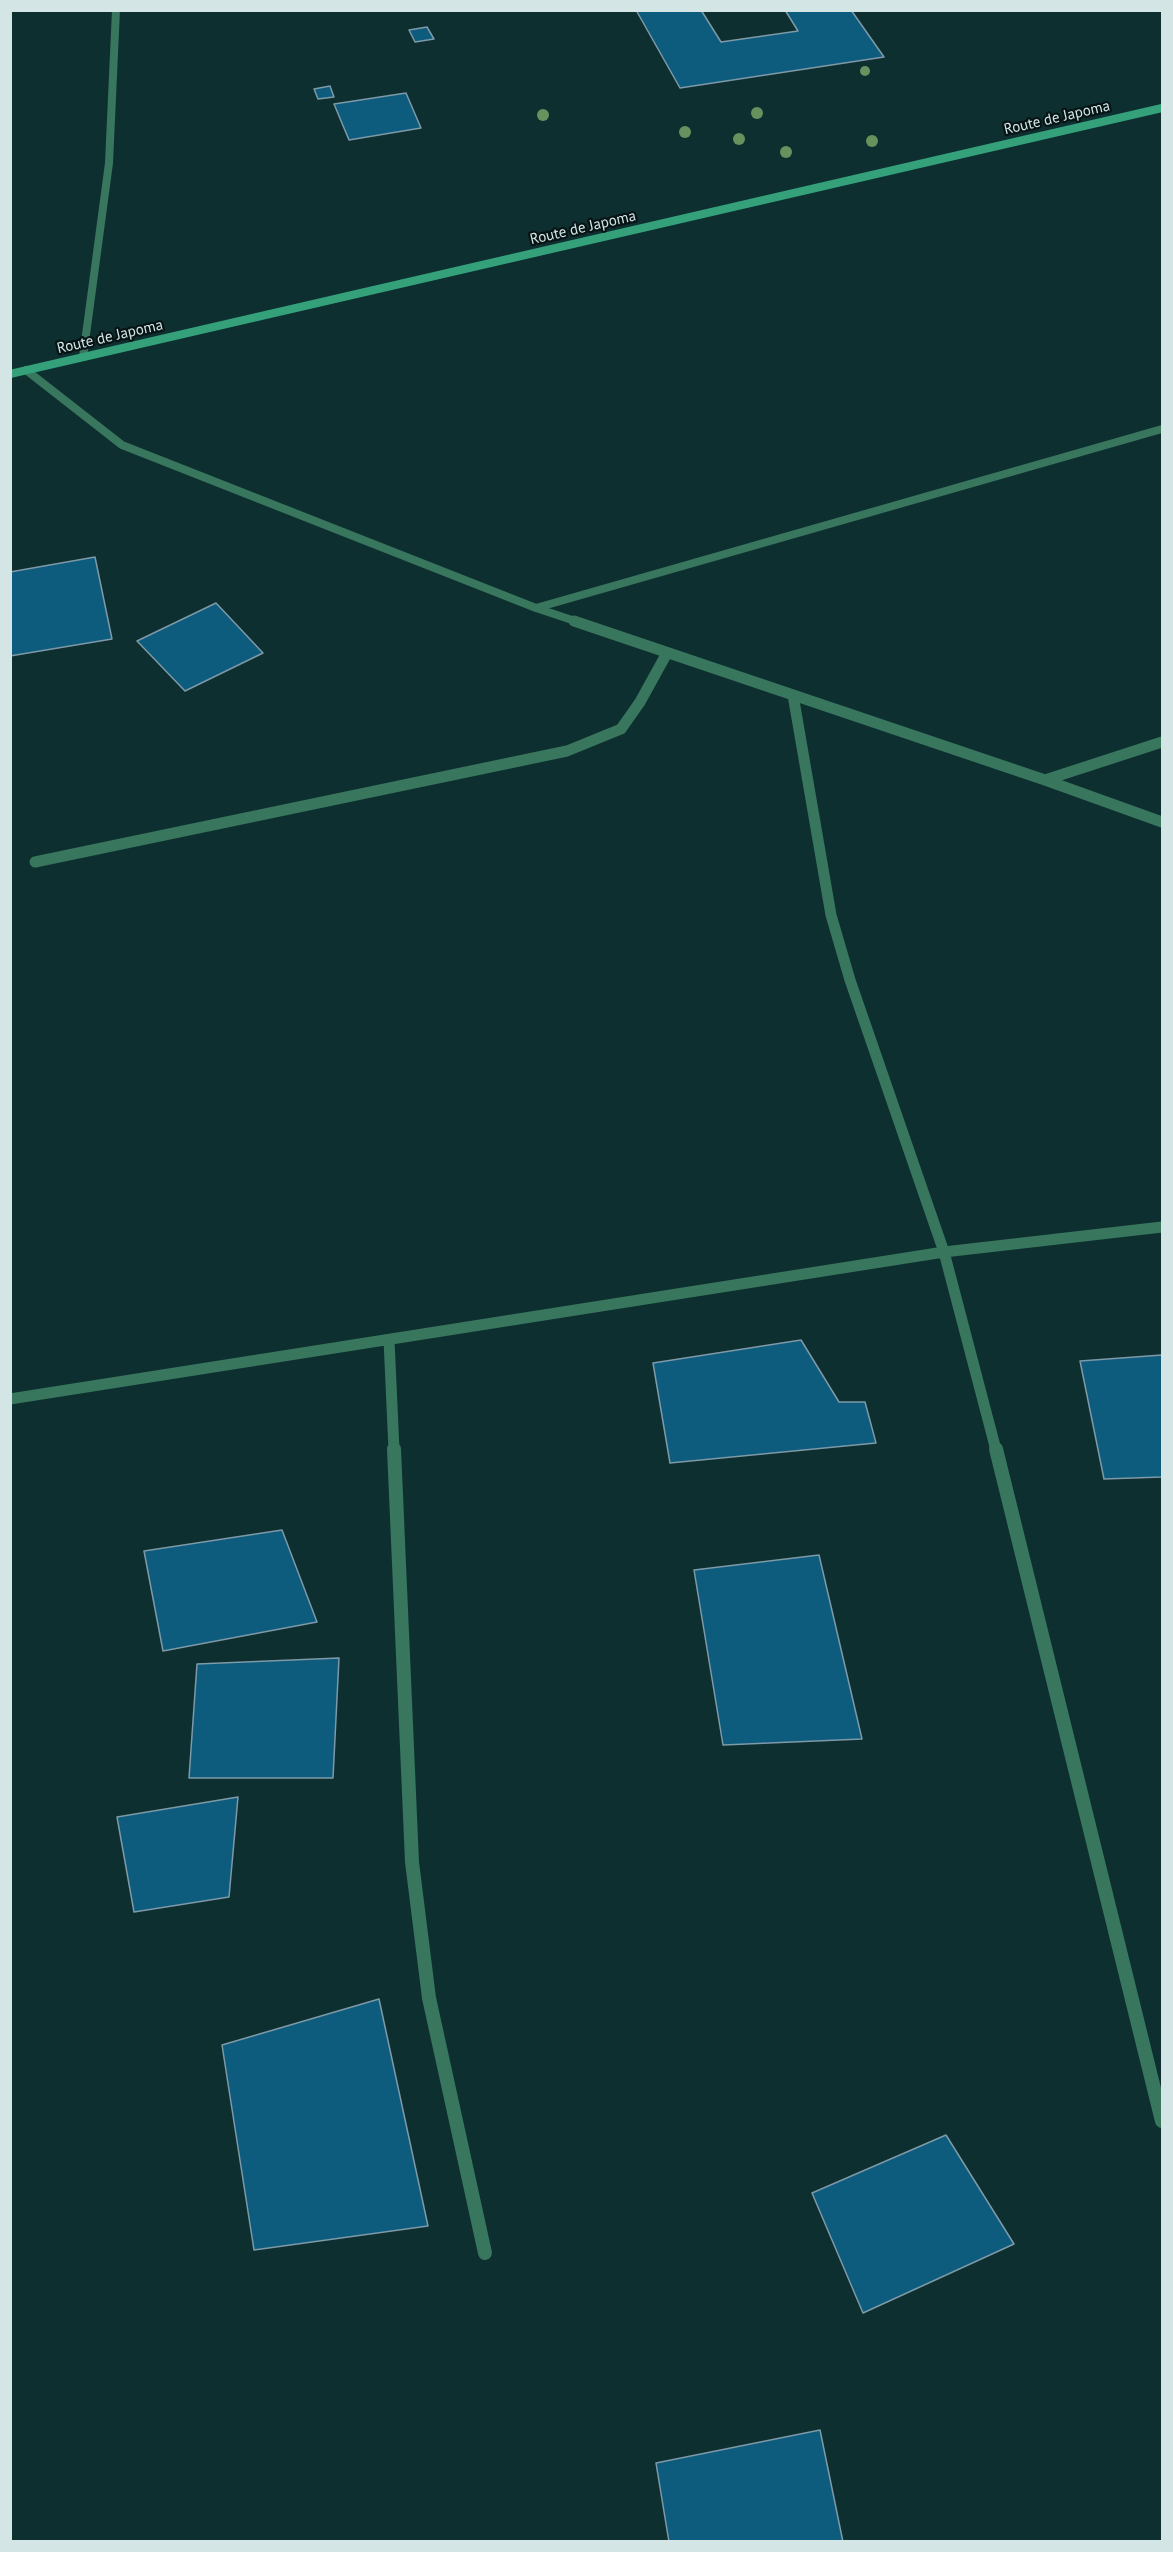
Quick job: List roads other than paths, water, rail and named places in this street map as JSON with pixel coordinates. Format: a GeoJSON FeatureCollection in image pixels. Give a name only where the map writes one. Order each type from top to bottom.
{"type":"FeatureCollection","features":[{"type":"Feature","properties":{"kind":"street"},"geometry":{"type":"LineString","coordinates":[[83,357],[109,163],[116,10]]}},
{"type":"Feature","properties":{"kind":"street","name":"Route de Japoma"},"geometry":{"type":"LineString","coordinates":[[10,374],[1162,108]]}},
{"type":"Feature","properties":{"kind":"street"},"geometry":{"type":"LineString","coordinates":[[27,370],[122,446],[536,608],[1045,780],[1162,822]]}},
{"type":"Feature","properties":{"kind":"street"},"geometry":{"type":"LineString","coordinates":[[536,608],[1162,429]]}},
{"type":"Feature","properties":{"kind":"street"},"geometry":{"type":"LineString","coordinates":[[35,862],[567,751],[621,729],[640,702],[667,653]]}},
{"type":"Feature","properties":{"kind":"street"},"geometry":{"type":"LineString","coordinates":[[793,695],[831,915],[850,980],[944,1252],[972,1352],[1162,2121]]}},
{"type":"Feature","properties":{"kind":"street"},"geometry":{"type":"LineString","coordinates":[[1045,780],[1162,742]]}},
{"type":"Feature","properties":{"kind":"street"},"geometry":{"type":"LineString","coordinates":[[10,1399],[944,1252],[1162,1227]]}},
{"type":"Feature","properties":{"kind":"street"},"geometry":{"type":"LineString","coordinates":[[389,1340],[412,1862],[429,1998],[484,2253]]}}]}
